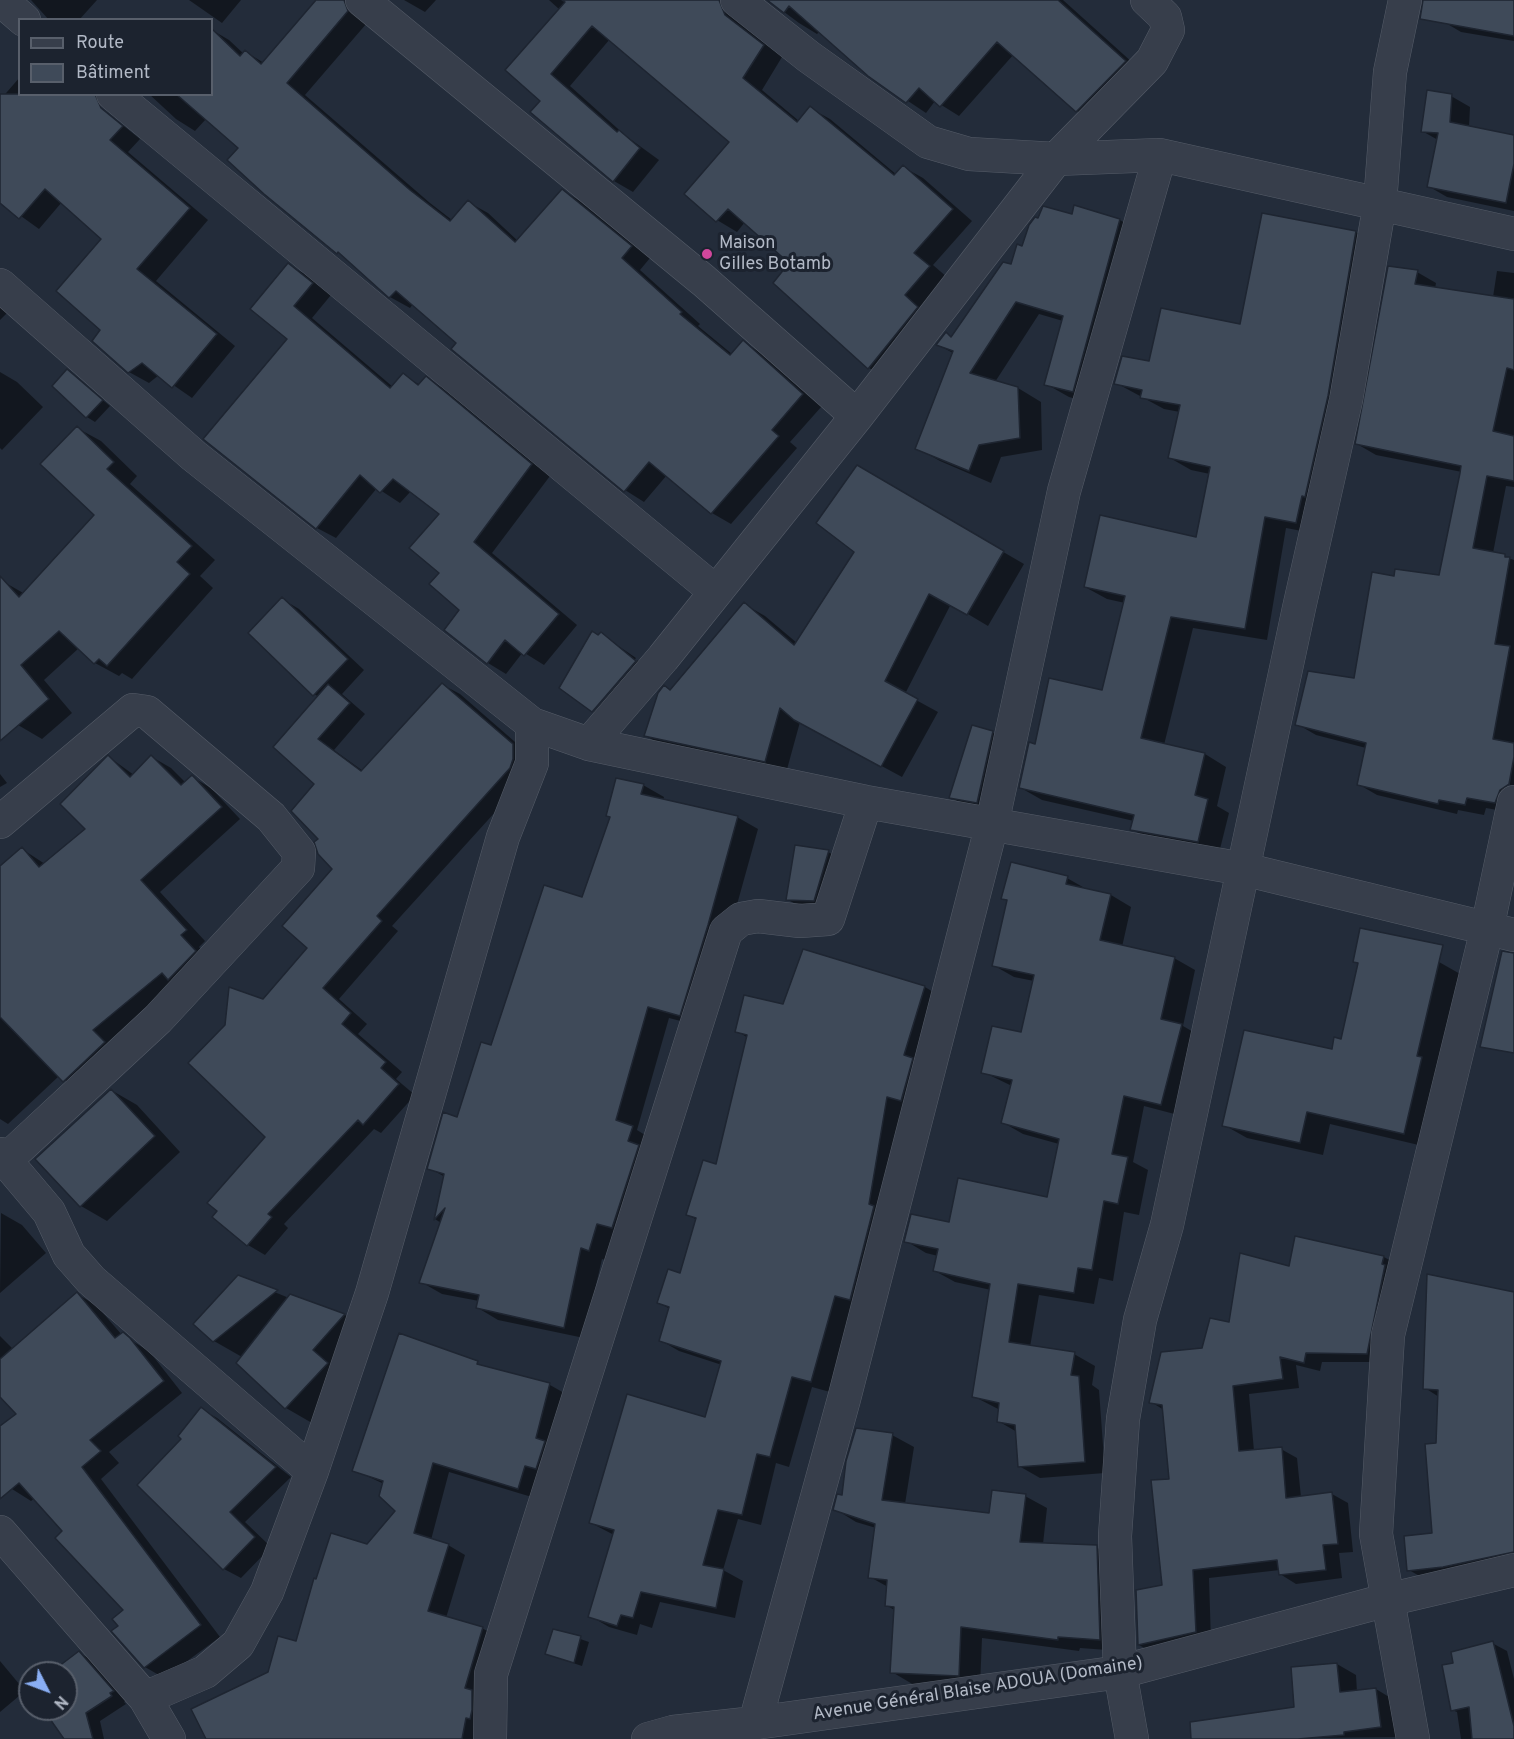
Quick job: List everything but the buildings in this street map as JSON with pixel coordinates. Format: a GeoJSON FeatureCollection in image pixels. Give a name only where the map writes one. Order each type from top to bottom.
{"type":"FeatureCollection","features":[{"type":"Feature","properties":{"kind":"street"},"geometry":{"type":"LineString","coordinates":[[1,0],[22,18]]}},
{"type":"Feature","properties":{"kind":"street"},"geometry":{"type":"LineString","coordinates":[[362,0],[704,281],[857,416]]}},
{"type":"Feature","properties":{"kind":"street"},"geometry":{"type":"LineString","coordinates":[[737,0],[809,57],[928,142],[969,154],[1056,159],[1160,155],[1514,234]]}},
{"type":"Feature","properties":{"kind":"street"},"geometry":{"type":"LineString","coordinates":[[589,744],[716,592],[857,416],[1056,159],[1152,61],[1168,30],[1165,17],[1147,0]]}},
{"type":"Feature","properties":{"kind":"street"},"geometry":{"type":"LineString","coordinates":[[1132,1739],[1120,1672],[1115,1536],[1123,1419],[1140,1320],[1167,1225],[1346,400],[1380,203],[1390,72],[1406,0]]}},
{"type":"Feature","properties":{"kind":"street"},"geometry":{"type":"LineString","coordinates":[[115,96],[716,592]]}},
{"type":"Feature","properties":{"kind":"street"},"geometry":{"type":"LineString","coordinates":[[755,1723],[844,1399],[992,824],[1064,491],[1160,155]]}},
{"type":"Feature","properties":{"kind":"street"},"geometry":{"type":"LineString","coordinates":[[0,285],[194,456],[532,724],[589,744],[866,802],[1243,869],[1501,932]]}},
{"type":"Feature","properties":{"kind":"street"},"geometry":{"type":"LineString","coordinates":[[0,822],[134,710],[147,712],[262,809],[299,852],[298,868],[158,1019],[3,1157],[49,1212],[69,1255],[91,1280],[312,1471]]}},
{"type":"Feature","properties":{"kind":"street"},"geometry":{"type":"LineString","coordinates":[[145,1698],[205,1672],[238,1644],[267,1592],[312,1471],[372,1293],[503,837],[532,763],[532,724]]}},
{"type":"Feature","properties":{"kind":"street"},"geometry":{"type":"LineString","coordinates":[[490,1739],[491,1674],[726,931],[741,919],[758,916],[800,921],[828,919],[866,802]]}},
{"type":"Feature","properties":{"kind":"street"},"geometry":{"type":"LineString","coordinates":[[1413,1739],[1376,1534],[1388,1335],[1501,932],[1514,802]]}},
{"type":"Feature","properties":{"kind":"street"},"geometry":{"type":"LineString","coordinates":[[0,1532],[145,1698],[169,1739]]}},
{"type":"Feature","properties":{"kind":"street","name":"Avenue Général Blaise ADOUA (Domaine)"},"geometry":{"type":"LineString","coordinates":[[665,1737],[1120,1672],[1387,1600],[1514,1570]]}},
{"type":"Feature","properties":{"kind":"place","name":"Maison Gilles Botamb"},"geometry":{"type":"Point","coordinates":[707,254]}}]}
